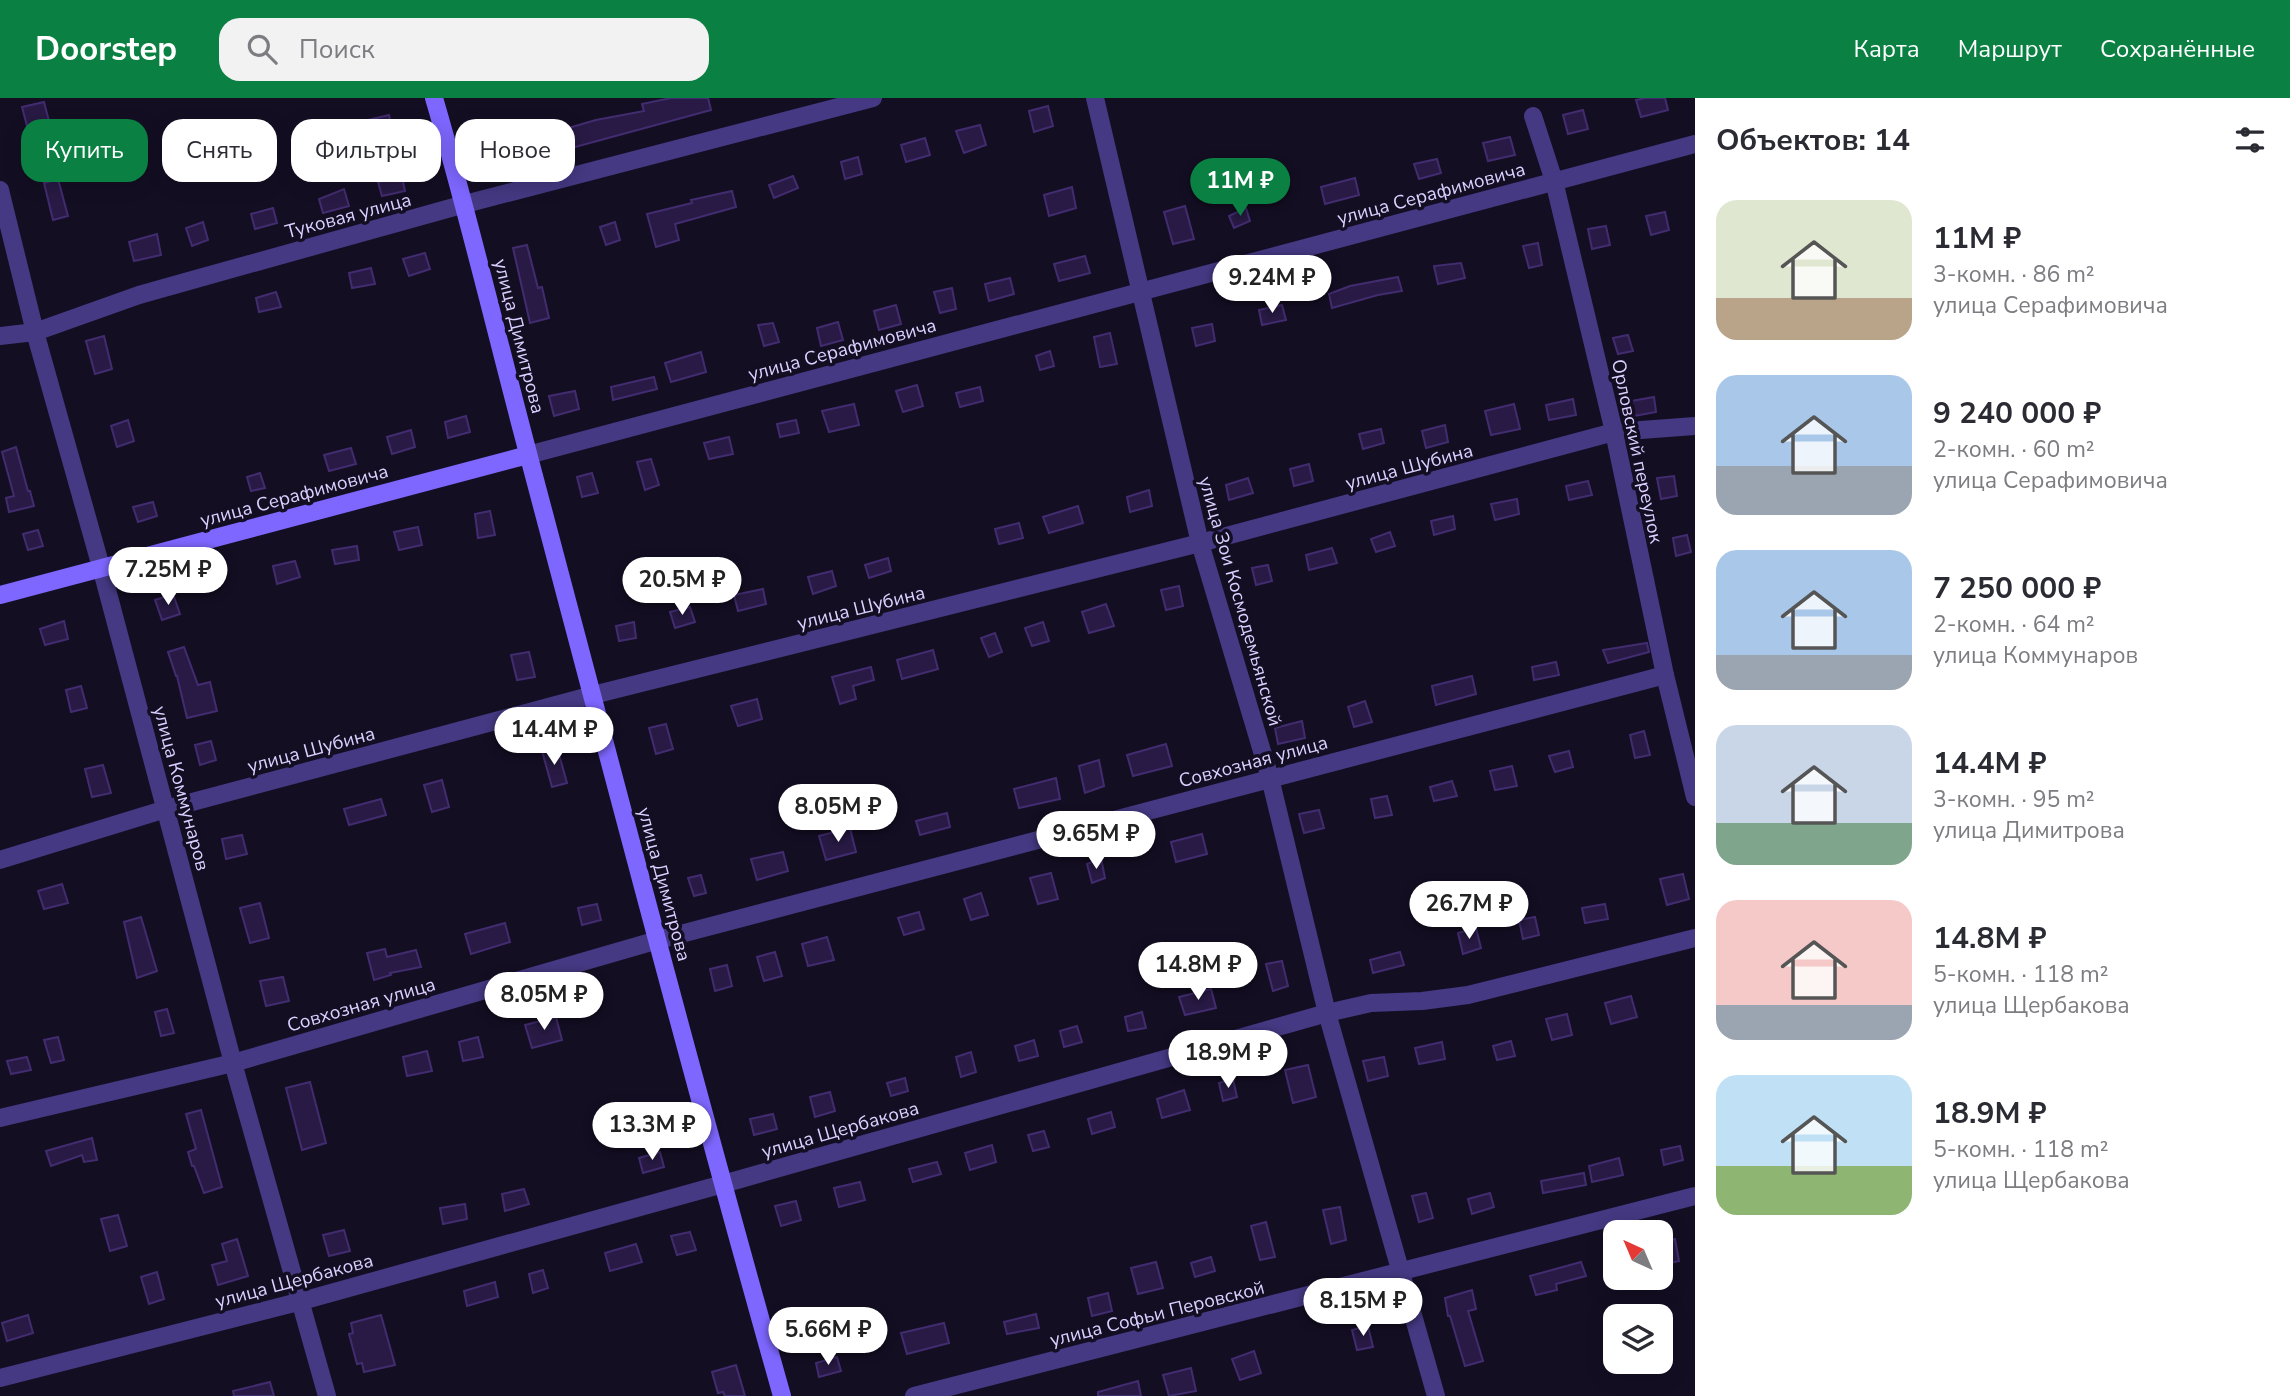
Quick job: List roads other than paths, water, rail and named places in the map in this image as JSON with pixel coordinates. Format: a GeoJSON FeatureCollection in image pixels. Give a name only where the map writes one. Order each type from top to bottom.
{"type":"FeatureCollection","features":[{"type":"Feature","properties":{"kind":"street","name":"улица Димитрова"},"geometry":{"type":"LineString","coordinates":[[434,98],[465,204],[528,455],[782,1396]]}},
{"type":"Feature","properties":{"kind":"street","name":"Туковая улица"},"geometry":{"type":"LineString","coordinates":[[0,336],[35,332],[139,295],[465,204],[873,98]]}},
{"type":"Feature","properties":{"kind":"street","name":"улица Зои Космодемьянской"},"geometry":{"type":"LineString","coordinates":[[1095,98],[1200,543],[1270,778],[1327,1013],[1436,1396]]}},
{"type":"Feature","properties":{"kind":"street","name":"Орловский переулок"},"geometry":{"type":"LineString","coordinates":[[1533,116],[1554,181],[1614,432],[1665,675],[1695,797]]}},
{"type":"Feature","properties":{"kind":"street","name":"улица Серафимовича"},"geometry":{"type":"LineString","coordinates":[[0,595],[1695,144]]}},
{"type":"Feature","properties":{"kind":"street","name":"улица Коммунаров"},"geometry":{"type":"LineString","coordinates":[[0,190],[35,332],[102,567],[233,1063],[327,1396]]}},
{"type":"Feature","properties":{"kind":"street","name":"улица Шубина"},"geometry":{"type":"LineString","coordinates":[[0,860],[166,809],[593,695],[1200,543],[1614,432],[1695,426]]}},
{"type":"Feature","properties":{"kind":"street","name":"Совхозная улица"},"geometry":{"type":"LineString","coordinates":[[0,1118],[233,1063],[658,940],[1665,675]]}},
{"type":"Feature","properties":{"kind":"street","name":"улица Щербакова"},"geometry":{"type":"LineString","coordinates":[[0,1378],[302,1301],[1327,1013],[1371,1003],[1422,1001],[1468,995],[1695,938]]}},
{"type":"Feature","properties":{"kind":"street","name":"улица Софьи Перовской"},"geometry":{"type":"LineString","coordinates":[[914,1396],[1695,1196]]}}]}
